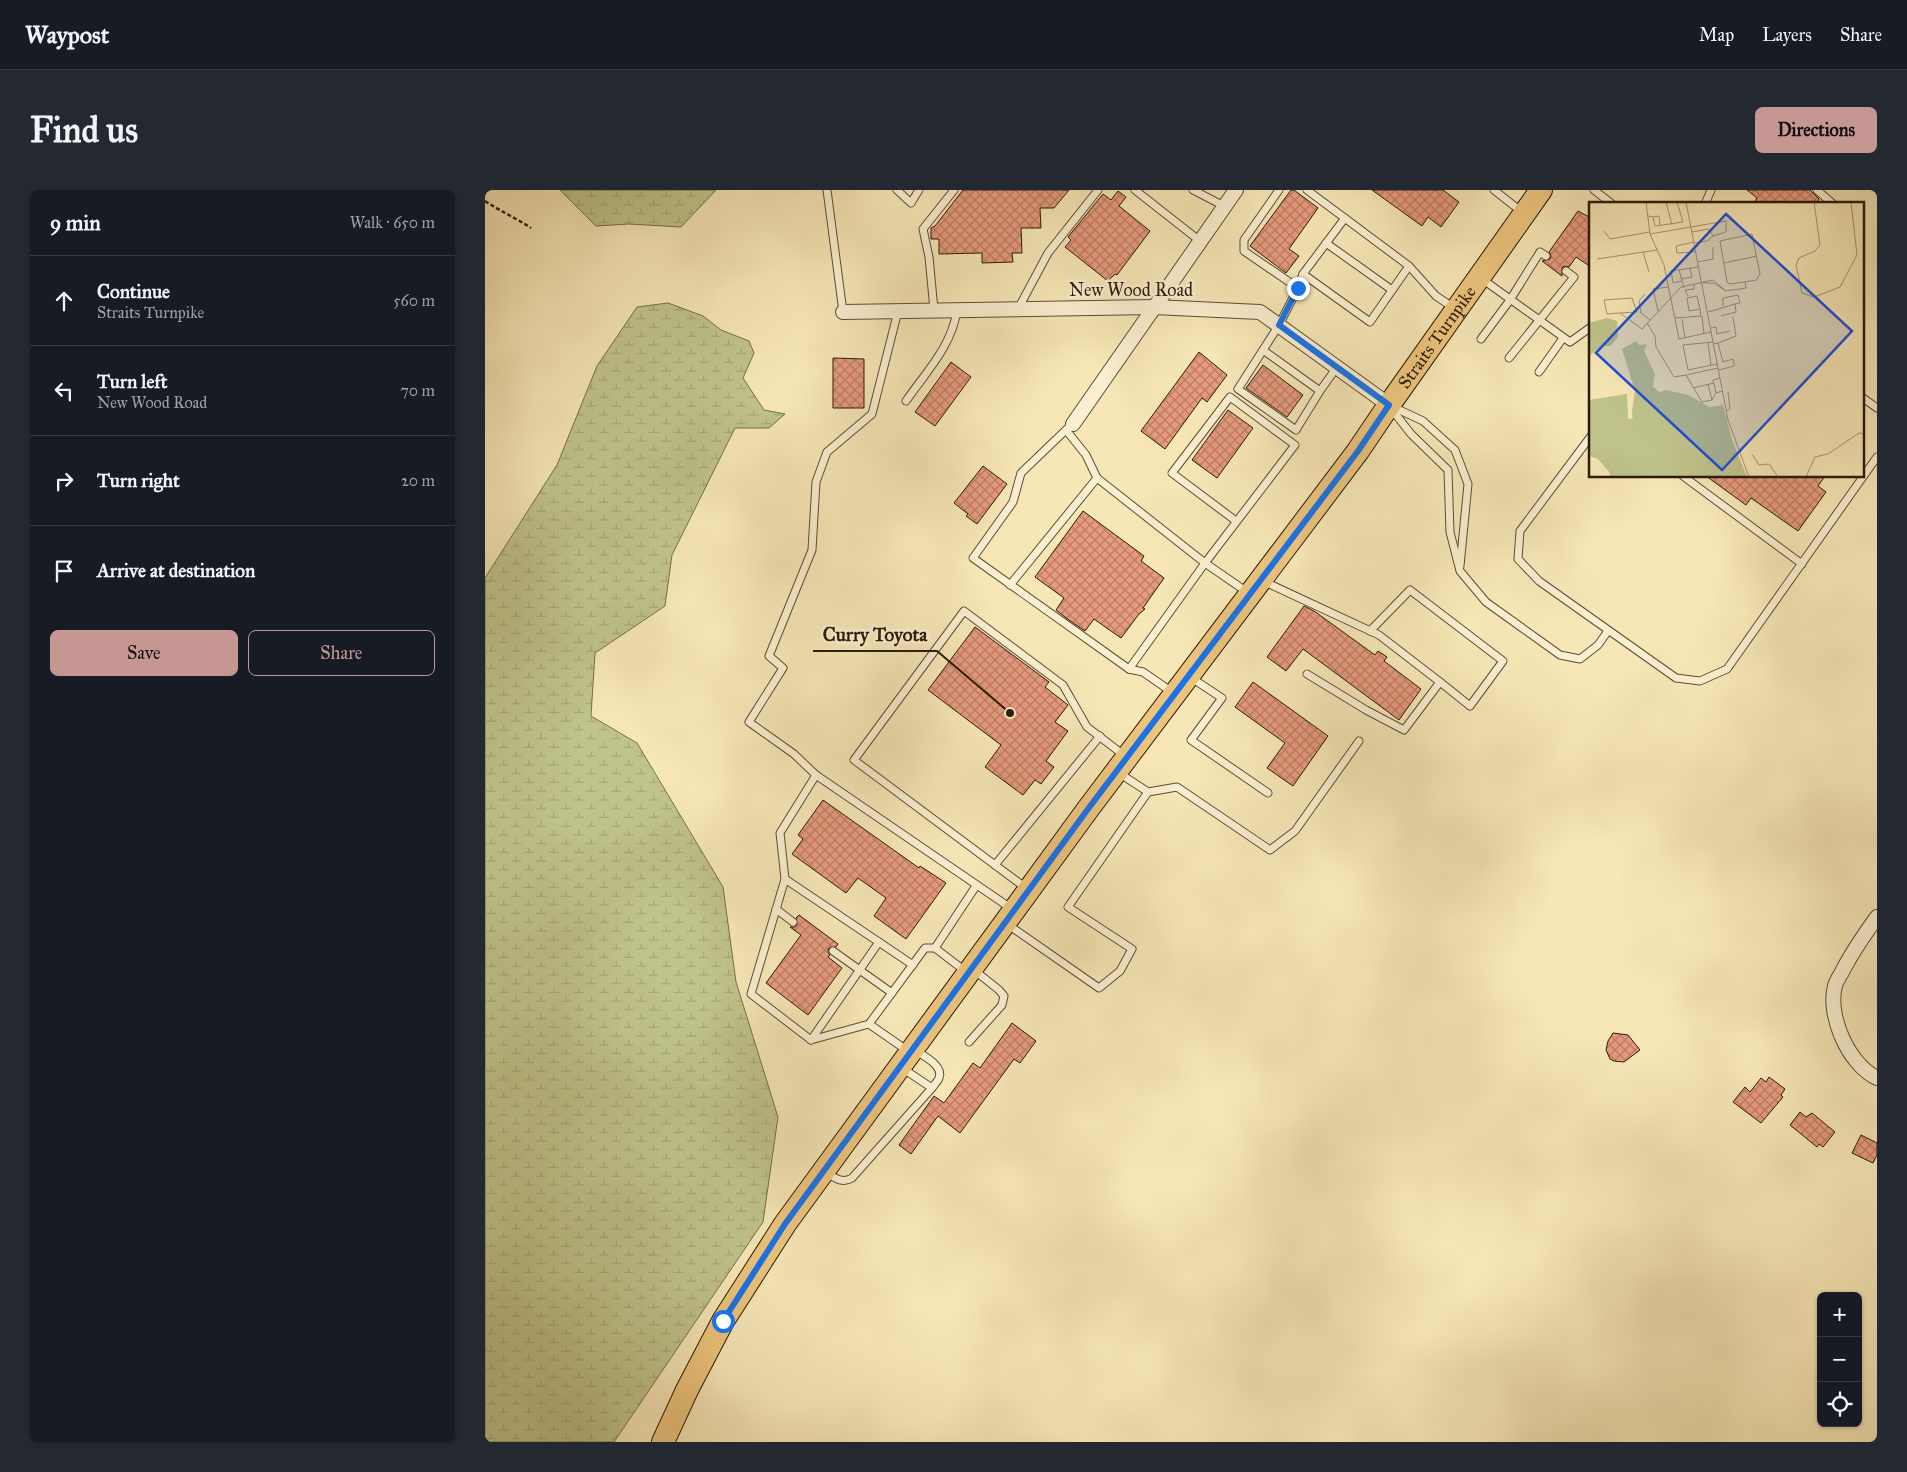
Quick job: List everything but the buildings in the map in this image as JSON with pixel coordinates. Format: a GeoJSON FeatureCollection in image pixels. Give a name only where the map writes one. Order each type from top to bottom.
{"type":"FeatureCollection","features":[{"type":"Feature","properties":{"kind":"main road","name":"Straits Turnpike"},"geometry":{"type":"LineString","coordinates":[[663,1442],[687,1390],[723,1321],[785,1224],[1009,916],[1254,587],[1358,451],[1541,190]]}},
{"type":"Feature","properties":{"kind":"street"},"geometry":{"type":"LineString","coordinates":[[1069,427],[1236,190]]}},
{"type":"Feature","properties":{"kind":"street","name":"New Wood Road"},"geometry":{"type":"LineString","coordinates":[[843,312],[1154,307],[1260,312],[1389,405]]}},
{"type":"Feature","properties":{"kind":"street"},"geometry":{"type":"LineString","coordinates":[[1877,917],[1852,950],[1835,986],[1835,1018],[1847,1049],[1869,1074],[1877,1078]]}},
{"type":"Feature","properties":{"kind":"lane"},"geometry":{"type":"LineString","coordinates":[[827,190],[843,312]]}},
{"type":"Feature","properties":{"kind":"lane"},"geometry":{"type":"LineString","coordinates":[[897,190],[911,203],[919,190]]}},
{"type":"Feature","properties":{"kind":"lane"},"geometry":{"type":"LineString","coordinates":[[934,310],[929,257],[923,229],[954,190]]}},
{"type":"Feature","properties":{"kind":"lane"},"geometry":{"type":"LineString","coordinates":[[1018,309],[1048,253],[1098,190]]}},
{"type":"Feature","properties":{"kind":"lane"},"geometry":{"type":"LineString","coordinates":[[1135,190],[1200,241]]}},
{"type":"Feature","properties":{"kind":"lane"},"geometry":{"type":"LineString","coordinates":[[1193,190],[1224,206]]}},
{"type":"Feature","properties":{"kind":"lane"},"geometry":{"type":"LineString","coordinates":[[1279,190],[1244,240],[1244,250],[1298,288]]}},
{"type":"Feature","properties":{"kind":"lane"},"geometry":{"type":"LineString","coordinates":[[1307,190],[1409,266],[1436,296],[1457,309]]}},
{"type":"Feature","properties":{"kind":"lane"},"geometry":{"type":"LineString","coordinates":[[1494,190],[1524,214]]}},
{"type":"Feature","properties":{"kind":"lane"},"geometry":{"type":"LineString","coordinates":[[1594,190],[1609,202]]}},
{"type":"Feature","properties":{"kind":"lane"},"geometry":{"type":"LineString","coordinates":[[1706,202],[1711,190]]}},
{"type":"Feature","properties":{"kind":"lane"},"geometry":{"type":"LineString","coordinates":[[1817,190],[1831,202]]}},
{"type":"Feature","properties":{"kind":"lane"},"geometry":{"type":"LineString","coordinates":[[1337,367],[1296,430],[1238,389],[1279,325],[1303,274],[1345,218]]}},
{"type":"Feature","properties":{"kind":"lane"},"geometry":{"type":"LineString","coordinates":[[1326,243],[1392,290]]}},
{"type":"Feature","properties":{"kind":"lane"},"geometry":{"type":"LineString","coordinates":[[1481,338],[1510,300],[1540,252],[1546,256]]}},
{"type":"Feature","properties":{"kind":"lane"},"geometry":{"type":"LineString","coordinates":[[1303,274],[1370,322],[1409,266]]}},
{"type":"Feature","properties":{"kind":"lane"},"geometry":{"type":"LineString","coordinates":[[1509,358],[1574,277],[1565,271]]}},
{"type":"Feature","properties":{"kind":"lane"},"geometry":{"type":"LineString","coordinates":[[1479,278],[1570,342],[1589,328]]}},
{"type":"Feature","properties":{"kind":"lane"},"geometry":{"type":"LineString","coordinates":[[906,402],[947,344],[955,327],[957,310]]}},
{"type":"Feature","properties":{"kind":"lane"},"geometry":{"type":"LineString","coordinates":[[897,311],[872,414],[827,452],[816,482],[813,550],[769,656],[783,668],[749,722],[794,754],[815,775],[976,886],[1009,916],[1099,988],[1120,971],[1133,949],[1068,907],[1147,792],[1177,787],[1270,850],[1295,831],[1359,741]]}},
{"type":"Feature","properties":{"kind":"lane"},"geometry":{"type":"LineString","coordinates":[[1539,372],[1563,338]]}},
{"type":"Feature","properties":{"kind":"lane"},"geometry":{"type":"LineString","coordinates":[[1263,350],[1320,391]]}},
{"type":"Feature","properties":{"kind":"lane"},"geometry":{"type":"LineString","coordinates":[[1129,669],[1236,521],[1295,445],[1230,397],[1172,473],[1236,521]]}},
{"type":"Feature","properties":{"kind":"lane"},"geometry":{"type":"LineString","coordinates":[[1865,399],[1877,408]]}},
{"type":"Feature","properties":{"kind":"lane"},"geometry":{"type":"LineString","coordinates":[[1389,405],[1423,421],[1455,450],[1468,484],[1460,571]]}},
{"type":"Feature","properties":{"kind":"lane"},"geometry":{"type":"LineString","coordinates":[[1389,405],[1411,434],[1448,470],[1449,532],[1460,571],[1486,602],[1560,655],[1580,659],[1598,645],[1608,631]]}},
{"type":"Feature","properties":{"kind":"lane"},"geometry":{"type":"LineString","coordinates":[[1174,694],[1143,672],[1129,669],[973,558],[1013,502],[1021,473],[1069,427],[1087,455],[1097,478],[1205,563],[1254,587],[1379,635],[1470,706],[1503,661],[1410,590],[1370,631]]}},
{"type":"Feature","properties":{"kind":"lane"},"geometry":{"type":"LineString","coordinates":[[1589,439],[1520,531],[1518,559],[1539,581],[1676,678],[1700,681],[1727,669],[1862,478]]}},
{"type":"Feature","properties":{"kind":"lane"},"geometry":{"type":"LineString","coordinates":[[1865,474],[1877,457]]}},
{"type":"Feature","properties":{"kind":"lane"},"geometry":{"type":"LineString","coordinates":[[1010,585],[1097,478]]}},
{"type":"Feature","properties":{"kind":"lane"},"geometry":{"type":"LineString","coordinates":[[1686,478],[1802,564]]}},
{"type":"Feature","properties":{"kind":"lane"},"geometry":{"type":"LineString","coordinates":[[1029,890],[854,760],[964,611],[1063,685],[1087,726],[1100,736],[1147,792]]}},
{"type":"Feature","properties":{"kind":"lane"},"geometry":{"type":"LineString","coordinates":[[1307,674],[1365,710],[1404,730],[1440,682]]}},
{"type":"Feature","properties":{"kind":"lane"},"geometry":{"type":"LineString","coordinates":[[1188,676],[1222,698],[1191,740],[1268,793]]}},
{"type":"Feature","properties":{"kind":"lane"},"geometry":{"type":"LineString","coordinates":[[995,865],[1100,736]]}},
{"type":"Feature","properties":{"kind":"lane"},"geometry":{"type":"LineString","coordinates":[[811,1040],[751,994],[785,879],[780,833],[815,775]]}},
{"type":"Feature","properties":{"kind":"lane"},"geometry":{"type":"LineString","coordinates":[[785,879],[913,965]]}},
{"type":"Feature","properties":{"kind":"lane"},"geometry":{"type":"LineString","coordinates":[[935,948],[976,886]]}},
{"type":"Feature","properties":{"kind":"lane"},"geometry":{"type":"LineString","coordinates":[[776,909],[793,922]]}},
{"type":"Feature","properties":{"kind":"lane"},"geometry":{"type":"LineString","coordinates":[[811,1040],[879,942]]}},
{"type":"Feature","properties":{"kind":"lane"},"geometry":{"type":"LineString","coordinates":[[811,1040],[869,1024],[925,948],[935,948],[999,990],[1004,996],[1002,1005],[969,1042]]}},
{"type":"Feature","properties":{"kind":"lane"},"geometry":{"type":"LineString","coordinates":[[833,951],[892,993]]}},
{"type":"Feature","properties":{"kind":"lane"},"geometry":{"type":"LineString","coordinates":[[869,1024],[908,1056],[932,1088]]}},
{"type":"Feature","properties":{"kind":"lane"},"geometry":{"type":"LineString","coordinates":[[824,1170],[841,1181],[848,1181],[852,1178],[932,1088],[940,1077],[940,1071],[936,1065],[908,1056]]}},
{"type":"Feature","properties":{"kind":"path"},"geometry":{"type":"LineString","coordinates":[[485,201],[497,210],[512,215],[531,228]]}},
{"type":"Feature","properties":{"kind":"green space"},"geometry":{"type":"Polygon","coordinates":[[[560,190],[716,190],[681,227],[629,224],[596,226],[560,190]]]}},
{"type":"Feature","properties":{"kind":"green space"},"geometry":{"type":"Polygon","coordinates":[[[668,303],[703,316],[721,330],[749,341],[754,353],[743,378],[764,410],[785,414],[769,428],[735,428],[672,555],[665,606],[595,653],[591,716],[637,743],[723,887],[736,982],[778,1117],[763,1222],[614,1442],[485,1442],[485,578],[557,465],[597,366],[637,307],[668,303]]]}},
{"type":"Feature","properties":{"kind":"place","name":"Curry Toyota"},"geometry":{"type":"Point","coordinates":[1010,713]}},
{"type":"Feature","properties":{"kind":"route"},"geometry":{"type":"LineString","coordinates":[[723,1321],[785,1224],[1088,809],[1358,451],[1389,405],[1279,325],[1298,288]]}}]}
